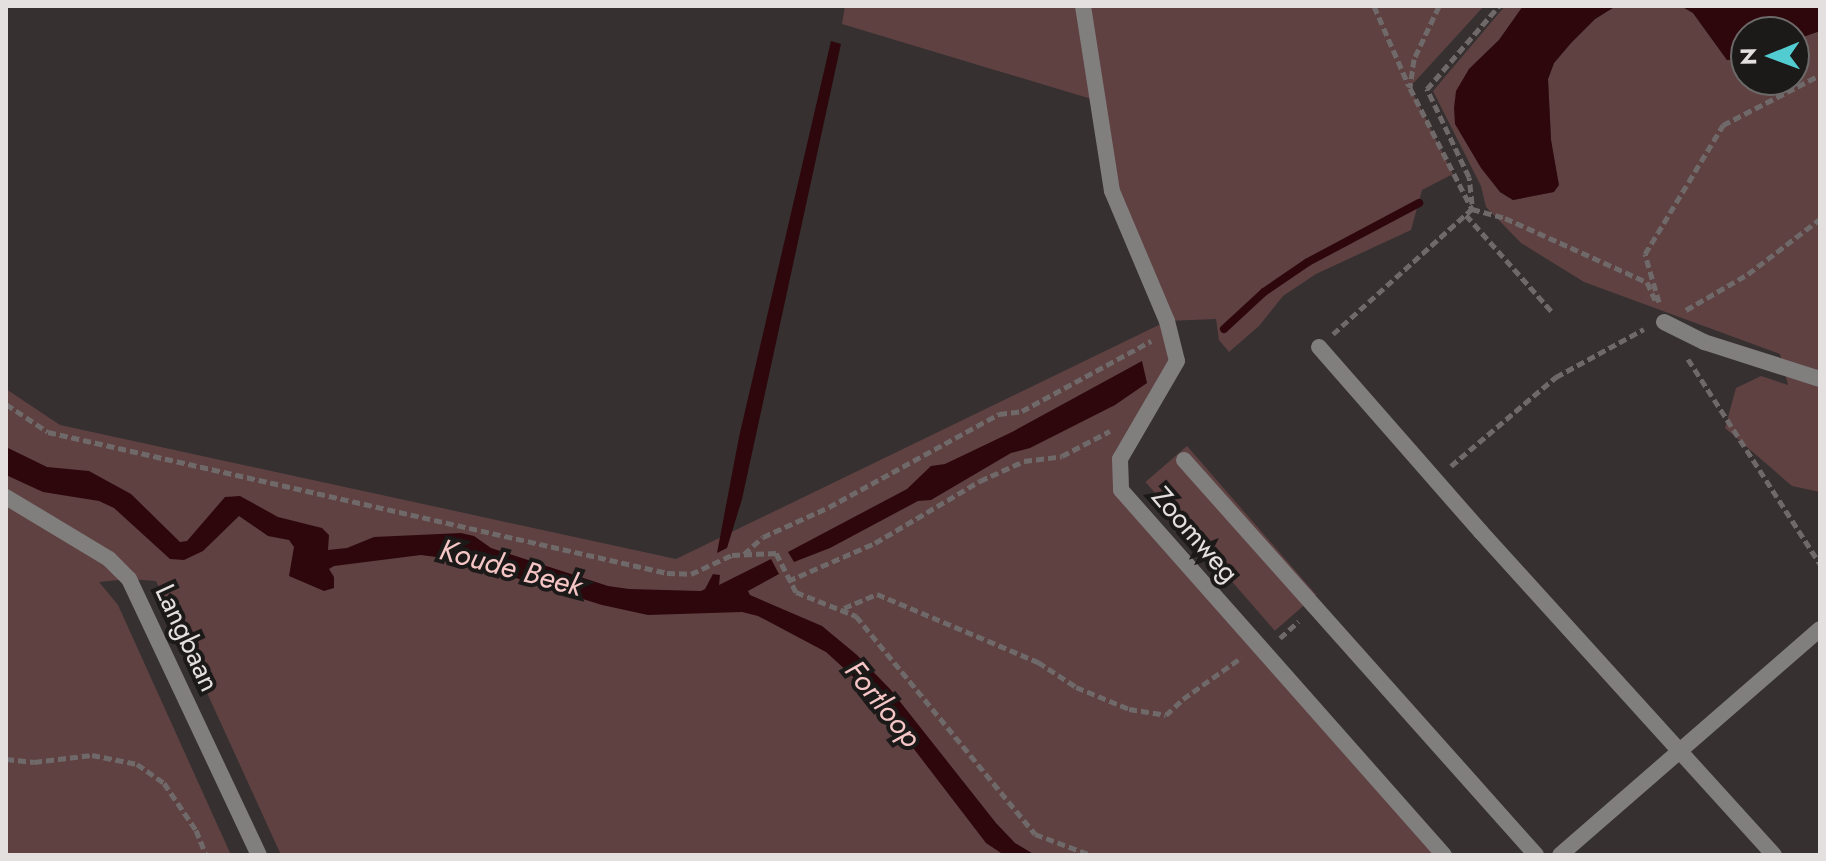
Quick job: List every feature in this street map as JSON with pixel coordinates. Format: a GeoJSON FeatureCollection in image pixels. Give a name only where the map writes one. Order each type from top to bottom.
{"type":"FeatureCollection","features":[{"type":"Feature","properties":{"kind":"street","name":"Zoomweg"},"geometry":{"type":"LineString","coordinates":[[1083,6],[1112,191],[1170,332],[1177,361],[1120,459],[1121,490],[1437,854]]}},
{"type":"Feature","properties":{"kind":"street"},"geometry":{"type":"LineString","coordinates":[[1664,322],[1704,342],[1820,379]]}},
{"type":"Feature","properties":{"kind":"street"},"geometry":{"type":"LineString","coordinates":[[1319,347],[1774,855]]}},
{"type":"Feature","properties":{"kind":"street"},"geometry":{"type":"LineString","coordinates":[[1184,460],[1536,855]]}},
{"type":"Feature","properties":{"kind":"street","name":"Langbaan"},"geometry":{"type":"LineString","coordinates":[[6,497],[109,559],[129,579],[259,855]]}},
{"type":"Feature","properties":{"kind":"street"},"geometry":{"type":"LineString","coordinates":[[1560,855],[1820,629]]}},
{"type":"Feature","properties":{"kind":"path"},"geometry":{"type":"LineString","coordinates":[[1374,6],[1410,88],[1472,209],[1505,218],[1647,282],[1664,322],[1820,564]]}},
{"type":"Feature","properties":{"kind":"path"},"geometry":{"type":"LineString","coordinates":[[1410,88],[1414,59],[1439,6]]}},
{"type":"Feature","properties":{"kind":"path"},"geometry":{"type":"LineString","coordinates":[[1472,209],[1469,177],[1427,89],[1499,6]]}},
{"type":"Feature","properties":{"kind":"path"},"geometry":{"type":"LineString","coordinates":[[1664,322],[1645,254],[1723,125],[1820,75]]}},
{"type":"Feature","properties":{"kind":"path"},"geometry":{"type":"LineString","coordinates":[[1319,347],[1472,209]]}},
{"type":"Feature","properties":{"kind":"path"},"geometry":{"type":"LineString","coordinates":[[1466,215],[1552,312]]}},
{"type":"Feature","properties":{"kind":"path"},"geometry":{"type":"LineString","coordinates":[[1435,480],[1556,377],[1740,279],[1820,219]]}},
{"type":"Feature","properties":{"kind":"path"},"geometry":{"type":"LineString","coordinates":[[743,555],[763,537],[829,507],[999,414],[1022,411],[1170,332]]}},
{"type":"Feature","properties":{"kind":"path"},"geometry":{"type":"LineString","coordinates":[[6,404],[48,432],[667,573],[691,574],[723,558],[776,553],[796,592],[843,608],[856,616],[1024,824],[1035,834],[1091,855]]}},
{"type":"Feature","properties":{"kind":"path"},"geometry":{"type":"LineString","coordinates":[[788,581],[875,543],[980,481],[1024,461],[1062,456],[1147,413]]}},
{"type":"Feature","properties":{"kind":"path"},"geometry":{"type":"LineString","coordinates":[[843,608],[877,594],[1038,662],[1076,687],[1129,709],[1166,715],[1183,699],[1261,649],[1315,607]]}},
{"type":"Feature","properties":{"kind":"path"},"geometry":{"type":"LineString","coordinates":[[6,759],[34,762],[92,755],[137,764],[164,783],[196,830],[206,855]]}},
{"type":"Feature","properties":{"kind":"shaded area"},"geometry":{"type":"Polygon","coordinates":[[[845,6],[1484,6],[1410,87],[1453,174],[1422,190],[1411,230],[1316,274],[1283,296],[1259,326],[1229,352],[1219,340],[1216,319],[1167,321],[1112,191],[1098,101],[842,24],[845,6]]]}},
{"type":"Feature","properties":{"kind":"shaded area"},"geometry":{"type":"Polygon","coordinates":[[[1505,6],[1523,6],[1499,40],[1469,69],[1461,85],[1471,148],[1500,192],[1513,200],[1553,192],[1558,185],[1551,140],[1548,79],[1554,63],[1571,43],[1595,19],[1616,6],[1681,6],[1693,13],[1727,60],[1730,60],[1730,96],[1810,96],[1810,34],[1820,31],[1820,492],[1792,486],[1725,428],[1736,388],[1761,376],[1788,385],[1780,354],[1584,282],[1521,243],[1486,207],[1481,186],[1433,91],[1505,6]]]}},
{"type":"Feature","properties":{"kind":"shaded area"},"geometry":{"type":"Polygon","coordinates":[[[1167,321],[1177,361],[1120,459],[1121,490],[1440,853],[281,855],[156,581],[129,579],[99,582],[118,605],[231,855],[6,855],[6,389],[60,425],[676,559],[1167,321]]]}},
{"type":"Feature","properties":{"kind":"shaded area"},"geometry":{"type":"Polygon","coordinates":[[[1187,446],[1316,595],[1275,631],[1145,482],[1187,446]]]}},
{"type":"Feature","properties":{"kind":"water"},"geometry":{"type":"Polygon","coordinates":[[[1523,6],[1616,6],[1595,19],[1571,43],[1554,63],[1548,79],[1551,140],[1559,185],[1554,192],[1513,200],[1500,192],[1481,168],[1455,124],[1454,108],[1456,91],[1469,69],[1499,40],[1523,6]]]}},
{"type":"Feature","properties":{"kind":"water"},"geometry":{"type":"Polygon","coordinates":[[[1681,6],[1820,6],[1820,31],[1810,34],[1810,16],[1730,16],[1730,60],[1727,60],[1693,13],[1681,6]]]}},
{"type":"Feature","properties":{"kind":"water"},"geometry":{"type":"Polygon","coordinates":[[[831,41],[841,44],[742,499],[727,548],[717,553],[739,437],[831,41]]]}},
{"type":"Feature","properties":{"kind":"water"},"geometry":{"type":"Polygon","coordinates":[[[1142,361],[1147,383],[1115,405],[1030,448],[1011,453],[931,500],[918,501],[830,548],[794,562],[788,552],[907,489],[931,466],[945,464],[1012,432],[1142,361]]]}},
{"type":"Feature","properties":{"kind":"water","name":"Fortloop"},"geometry":{"type":"Polygon","coordinates":[[[6,447],[47,467],[89,471],[131,494],[180,542],[187,541],[225,497],[240,496],[278,517],[322,528],[329,535],[328,550],[347,548],[374,537],[461,533],[474,536],[491,548],[608,586],[629,589],[701,591],[713,574],[720,575],[719,585],[771,559],[779,574],[748,591],[750,595],[822,626],[857,655],[890,689],[996,823],[1015,843],[1035,855],[1004,855],[986,843],[871,693],[826,652],[758,616],[742,612],[648,615],[602,605],[459,560],[421,555],[334,566],[329,569],[334,577],[334,588],[324,591],[289,576],[294,547],[289,540],[268,536],[239,516],[203,551],[184,560],[170,559],[114,508],[99,501],[43,492],[6,475],[6,447]]]}},
{"type":"Feature","properties":{"kind":"waterway","name":"Koude Beek"},"geometry":{"type":"LineString","coordinates":[[1224,329],[1264,292],[1308,262],[1419,203]]}}]}
